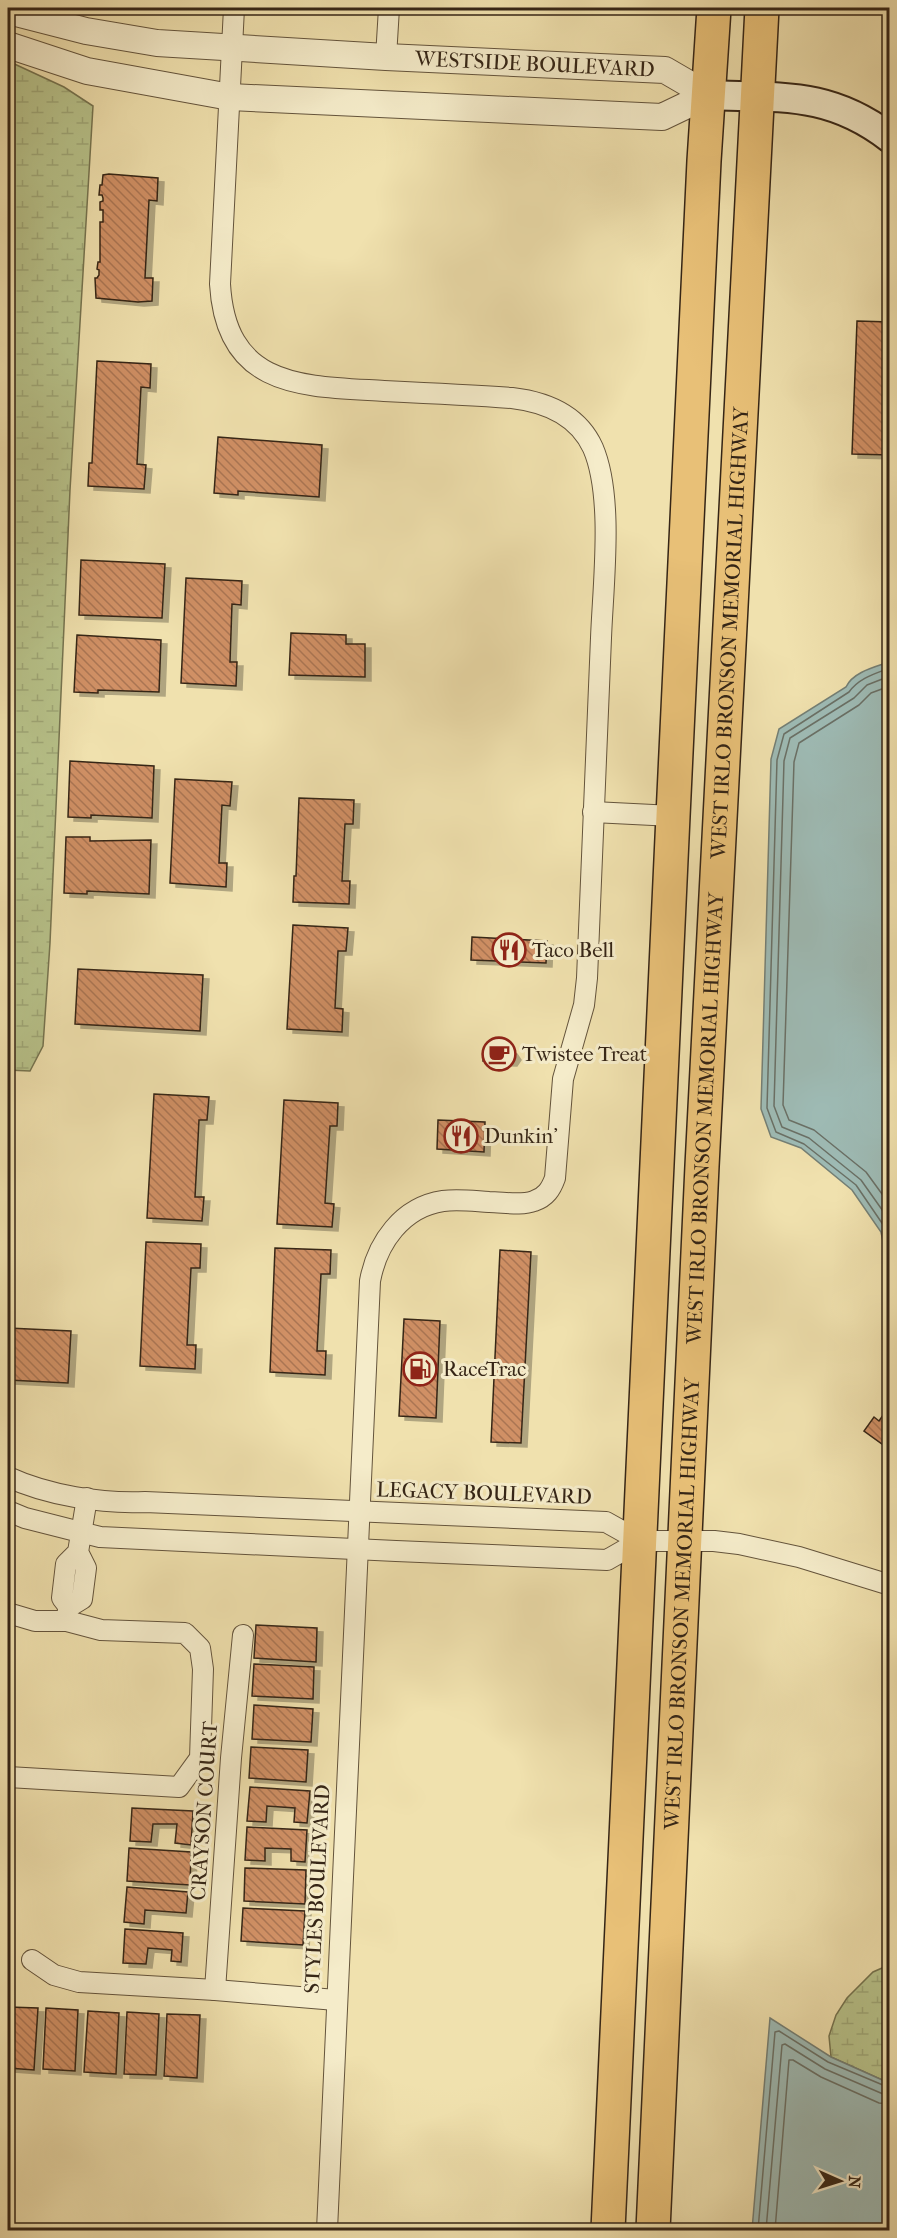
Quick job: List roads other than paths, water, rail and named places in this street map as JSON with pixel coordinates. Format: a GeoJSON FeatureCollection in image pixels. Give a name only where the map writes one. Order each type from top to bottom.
{"type":"FeatureCollection","features":[{"type":"Feature","properties":{"kind":"highway","name":"WEST IRLO BRONSON MEMORIAL HIGHWAY"},"geometry":{"type":"LineString","coordinates":[[608,2230],[673,816],[714,8]]}},
{"type":"Feature","properties":{"kind":"highway","name":"WEST IRLO BRONSON MEMORIAL HIGHWAY"},"geometry":{"type":"LineString","coordinates":[[653,2230],[716,885],[762,8]]}},
{"type":"Feature","properties":{"kind":"highway"},"geometry":{"type":"LineString","coordinates":[[673,816],[693,840],[716,885]]}},
{"type":"Feature","properties":{"kind":"main road"},"geometry":{"type":"LineString","coordinates":[[708,95],[796,98],[829,104],[858,117],[890,138]]}},
{"type":"Feature","properties":{"kind":"street","name":"STYLES BOULEVARD"},"geometry":{"type":"LineString","coordinates":[[234,8],[221,294],[226,322],[233,339],[246,356],[277,378],[314,387],[512,398],[538,401],[562,412],[583,431],[592,446],[602,479],[604,515],[586,992],[563,1078],[555,1178],[551,1189],[544,1196],[526,1203],[456,1200],[432,1203],[409,1215],[388,1236],[373,1265],[370,1281],[327,2230]]}},
{"type":"Feature","properties":{"kind":"street"},"geometry":{"type":"LineString","coordinates":[[386,57],[389,8]]}},
{"type":"Feature","properties":{"kind":"street","name":"WESTSIDE BOULEVARD"},"geometry":{"type":"LineString","coordinates":[[8,10],[86,31],[137,39],[232,48],[665,70],[708,95]]}},
{"type":"Feature","properties":{"kind":"street"},"geometry":{"type":"LineString","coordinates":[[8,45],[87,71],[230,97],[662,117],[708,95]]}},
{"type":"Feature","properties":{"kind":"street"},"geometry":{"type":"LineString","coordinates":[[593,812],[673,816]]}},
{"type":"Feature","properties":{"kind":"street","name":"LEGACY BOULEVARD"},"geometry":{"type":"LineString","coordinates":[[8,1477],[30,1487],[118,1503],[606,1522],[640,1541]]}},
{"type":"Feature","properties":{"kind":"street"},"geometry":{"type":"LineString","coordinates":[[68,1614],[62,1598],[66,1564],[78,1552],[87,1498]]}},
{"type":"Feature","properties":{"kind":"street"},"geometry":{"type":"LineString","coordinates":[[8,1511],[25,1518],[100,1537],[607,1560],[640,1541],[714,1541],[799,1557],[890,1584]]}},
{"type":"Feature","properties":{"kind":"street"},"geometry":{"type":"LineString","coordinates":[[8,1613],[35,1621],[68,1614],[101,1630],[185,1633],[200,1648],[203,1669],[200,1758],[179,1787],[8,1777]]}},
{"type":"Feature","properties":{"kind":"street","name":"CRAYSON COURT"},"geometry":{"type":"LineString","coordinates":[[215,1990],[231,1758],[243,1635]]}},
{"type":"Feature","properties":{"kind":"street"},"geometry":{"type":"LineString","coordinates":[[32,1960],[54,1975],[79,1982],[336,2000]]}},
{"type":"Feature","properties":{"kind":"water"},"geometry":{"type":"Polygon","coordinates":[[[890,662],[889,1271],[881,1232],[852,1190],[801,1148],[771,1137],[761,1109],[771,759],[779,729],[846,687],[854,677],[890,662]]]}},
{"type":"Feature","properties":{"kind":"water"},"geometry":{"type":"Polygon","coordinates":[[[770,2018],[831,2057],[889,2083],[889,2230],[752,2230],[770,2018]]]}},
{"type":"Feature","properties":{"kind":"place","name":"Taco Bell"},"geometry":{"type":"Point","coordinates":[509,950]}},
{"type":"Feature","properties":{"kind":"place","name":"Twistee Treat"},"geometry":{"type":"Point","coordinates":[499,1054]}},
{"type":"Feature","properties":{"kind":"place","name":"Dunkin'"},"geometry":{"type":"Point","coordinates":[461,1136]}},
{"type":"Feature","properties":{"kind":"place","name":"RaceTrac"},"geometry":{"type":"Point","coordinates":[420,1369]}}]}
